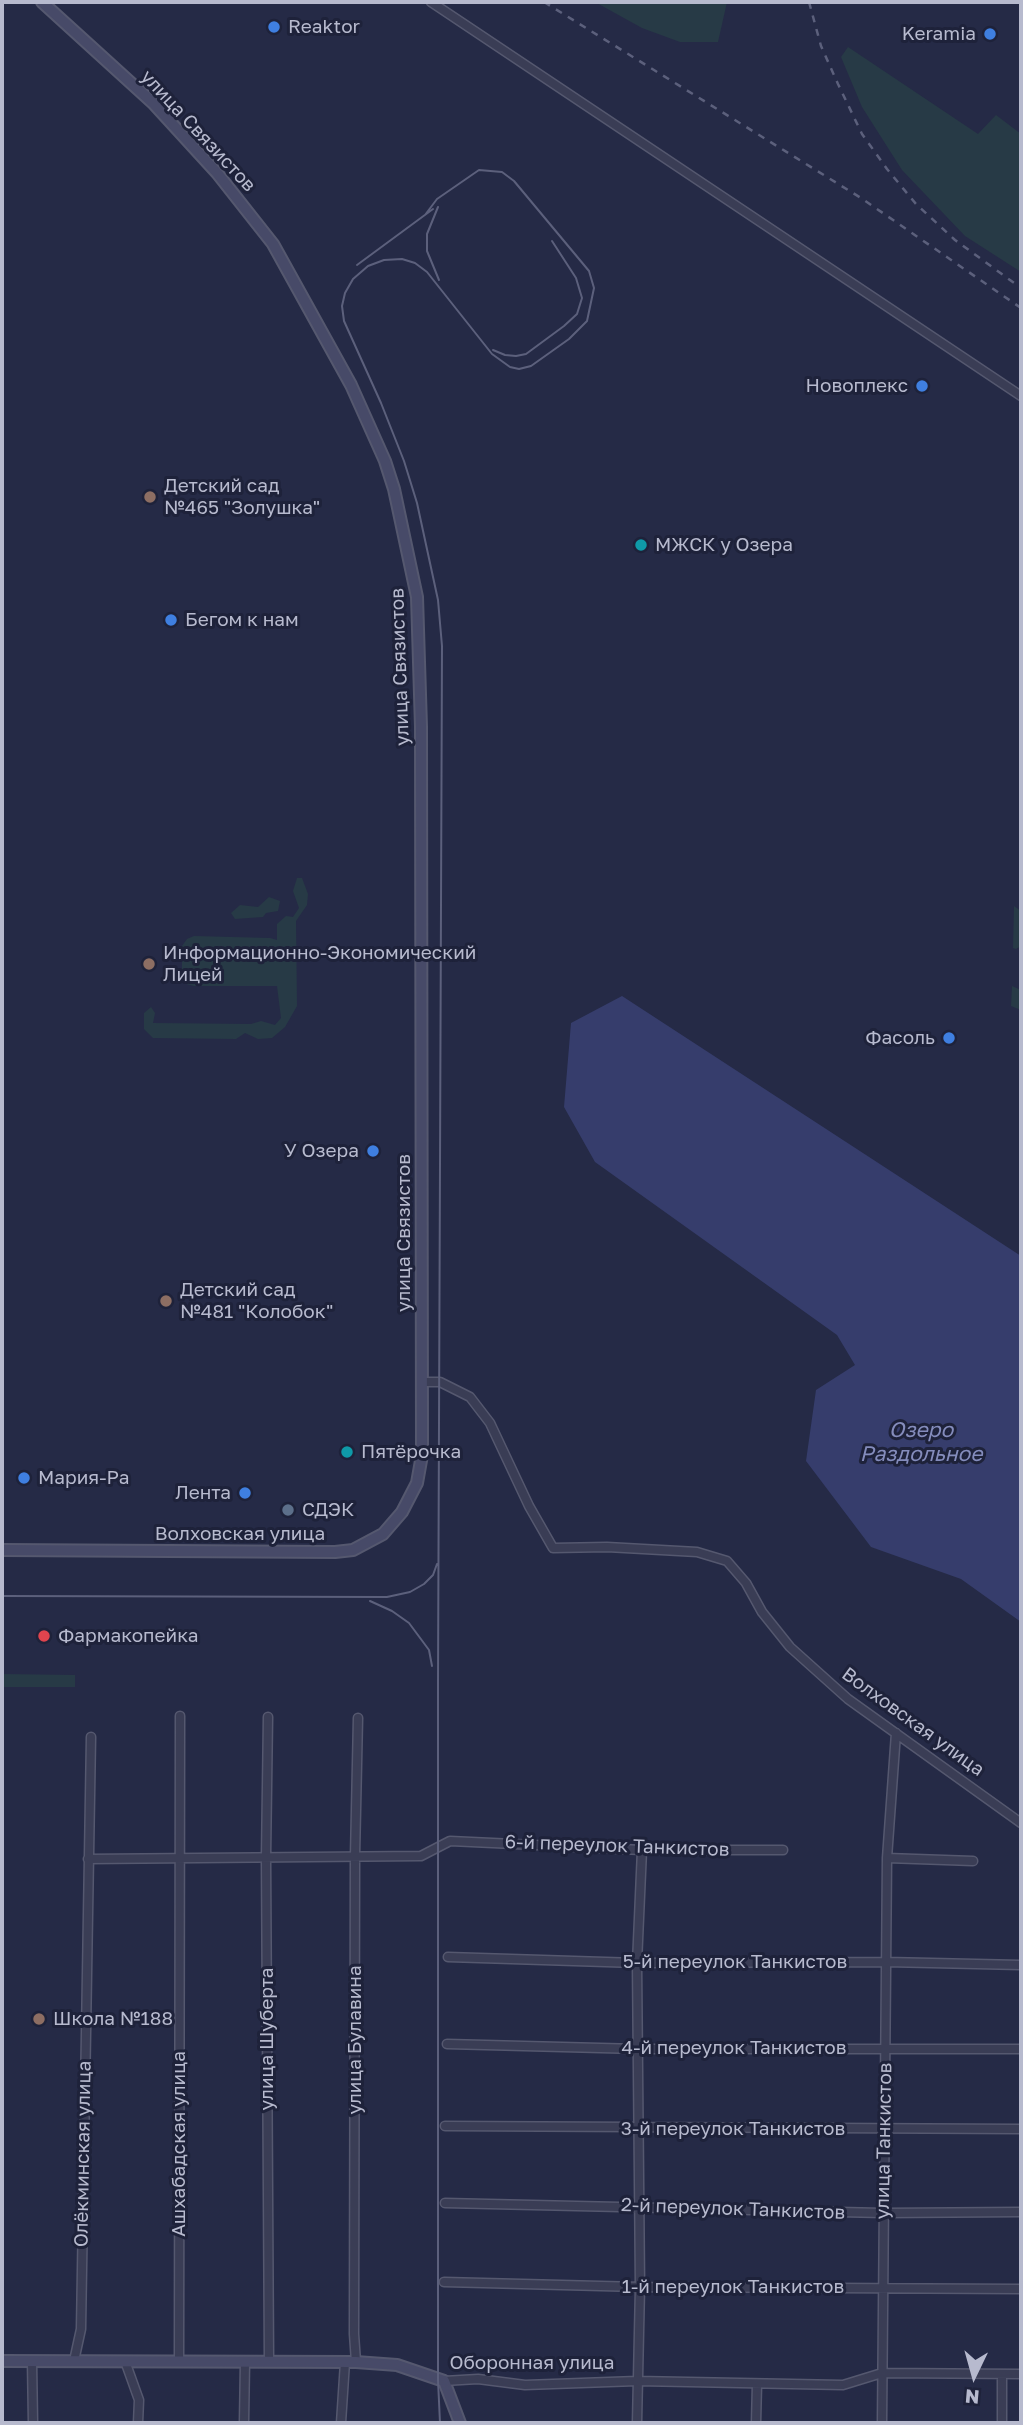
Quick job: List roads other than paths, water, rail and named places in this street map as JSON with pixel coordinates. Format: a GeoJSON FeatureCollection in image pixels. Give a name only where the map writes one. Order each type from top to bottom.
{"type":"FeatureCollection","features":[{"type":"Feature","properties":{"kind":"main road","name":"улица Связистов"},"geometry":{"type":"LineString","coordinates":[[42,2],[153,103],[217,173],[273,244],[348,378],[385,461],[394,489],[417,597],[421,727],[422,1455]]}},
{"type":"Feature","properties":{"kind":"main road","name":"Волховская улица"},"geometry":{"type":"LineString","coordinates":[[2,1550],[353,1550],[383,1534],[402,1512],[418,1483],[422,1455]]}},
{"type":"Feature","properties":{"kind":"main road","name":"Оборонная улица"},"geometry":{"type":"LineString","coordinates":[[2,2361],[351,2362],[397,2365],[444,2381]]}},
{"type":"Feature","properties":{"kind":"main road"},"geometry":{"type":"LineString","coordinates":[[444,2381],[460,2423]]}},
{"type":"Feature","properties":{"kind":"street"},"geometry":{"type":"LineString","coordinates":[[431,2],[1021,396]]}},
{"type":"Feature","properties":{"kind":"street","name":"Волховская улица"},"geometry":{"type":"LineString","coordinates":[[421,1381],[440,1382],[470,1397],[490,1423],[529,1506],[553,1548],[607,1547],[697,1552],[727,1561],[746,1583],[762,1612],[790,1647],[848,1699],[1021,1822]]}},
{"type":"Feature","properties":{"kind":"street","name":"Ашхабадская улица"},"geometry":{"type":"LineString","coordinates":[[178,2361],[180,1716]]}},
{"type":"Feature","properties":{"kind":"street","name":"улица Шуберта"},"geometry":{"type":"LineString","coordinates":[[268,1717],[266,1857],[269,2362]]}},
{"type":"Feature","properties":{"kind":"street","name":"улица Булавина"},"geometry":{"type":"LineString","coordinates":[[341,2423],[354,2334],[355,1856],[358,1718]]}},
{"type":"Feature","properties":{"kind":"street","name":"улица Танкистов"},"geometry":{"type":"LineString","coordinates":[[881,2423],[887,1858],[896,1733]]}},
{"type":"Feature","properties":{"kind":"street","name":"Олёкминская улица"},"geometry":{"type":"LineString","coordinates":[[74,2361],[81,2329],[91,1737]]}},
{"type":"Feature","properties":{"kind":"street","name":"6-й переулок Танкистов"},"geometry":{"type":"LineString","coordinates":[[355,1856],[421,1856],[450,1841],[642,1850],[783,1850]]}},
{"type":"Feature","properties":{"kind":"street"},"geometry":{"type":"LineString","coordinates":[[637,2423],[640,2287],[636,1963],[642,1850]]}},
{"type":"Feature","properties":{"kind":"street"},"geometry":{"type":"LineString","coordinates":[[88,1859],[355,1856]]}},
{"type":"Feature","properties":{"kind":"street"},"geometry":{"type":"LineString","coordinates":[[887,1858],[973,1861]]}},
{"type":"Feature","properties":{"kind":"street","name":"5-й переулок Танкистов"},"geometry":{"type":"LineString","coordinates":[[448,1957],[636,1963],[886,1962],[1021,1965]]}},
{"type":"Feature","properties":{"kind":"street","name":"4-й переулок Танкистов"},"geometry":{"type":"LineString","coordinates":[[447,2044],[639,2049],[1021,2049]]}},
{"type":"Feature","properties":{"kind":"street","name":"3-й переулок Танкистов"},"geometry":{"type":"LineString","coordinates":[[445,2126],[1021,2129]]}},
{"type":"Feature","properties":{"kind":"street","name":"2-й переулок Танкистов"},"geometry":{"type":"LineString","coordinates":[[445,2203],[883,2213],[1021,2212]]}},
{"type":"Feature","properties":{"kind":"street","name":"1-й переулок Танкистов"},"geometry":{"type":"LineString","coordinates":[[444,2281],[640,2287],[1021,2289]]}},
{"type":"Feature","properties":{"kind":"street"},"geometry":{"type":"LineString","coordinates":[[32,2361],[33,2423]]}},
{"type":"Feature","properties":{"kind":"street"},"geometry":{"type":"LineString","coordinates":[[125,2361],[139,2400],[138,2423]]}},
{"type":"Feature","properties":{"kind":"street"},"geometry":{"type":"LineString","coordinates":[[244,2423],[245,2362]]}},
{"type":"Feature","properties":{"kind":"street","name":"Оборонная улица"},"geometry":{"type":"LineString","coordinates":[[444,2381],[478,2379],[525,2385],[637,2381],[843,2385],[882,2373],[1021,2374]]}},
{"type":"Feature","properties":{"kind":"street"},"geometry":{"type":"LineString","coordinates":[[1002,2374],[1002,2423]]}},
{"type":"Feature","properties":{"kind":"street"},"geometry":{"type":"LineString","coordinates":[[756,2423],[757,2384]]}},
{"type":"Feature","properties":{"kind":"water","name":"Озеро Раздольное"},"geometry":{"type":"Polygon","coordinates":[[[622,996],[1021,1256],[1021,1622],[961,1579],[871,1547],[806,1461],[816,1390],[855,1365],[837,1335],[595,1162],[564,1107],[571,1023],[622,996]]]}},
{"type":"Feature","properties":{"kind":"tram line"},"geometry":{"type":"LineString","coordinates":[[425,215],[437,199],[479,170],[502,172],[514,181],[589,271],[594,288],[587,321],[569,339],[531,366],[519,369],[510,367],[492,354],[427,272],[415,263],[402,259],[384,260],[368,266],[353,279],[345,293],[342,306],[344,321],[381,403],[417,503],[438,600],[442,646],[438,1680],[440,2423]]}},
{"type":"Feature","properties":{"kind":"tram line"},"geometry":{"type":"LineString","coordinates":[[438,207],[427,234],[427,251],[439,280]]}},
{"type":"Feature","properties":{"kind":"tram line"},"geometry":{"type":"LineString","coordinates":[[357,265],[433,209]]}},
{"type":"Feature","properties":{"kind":"tram line"},"geometry":{"type":"LineString","coordinates":[[493,350],[505,355],[526,354],[577,314],[582,298],[576,278],[552,241]]}},
{"type":"Feature","properties":{"kind":"tram line"},"geometry":{"type":"LineString","coordinates":[[2,1596],[387,1597],[410,1592],[424,1584],[433,1575],[437,1564]]}},
{"type":"Feature","properties":{"kind":"tram line"},"geometry":{"type":"LineString","coordinates":[[370,1601],[409,1623],[429,1650],[432,1666]]}},
{"type":"Feature","properties":{"kind":"railway"},"geometry":{"type":"LineString","coordinates":[[544,2],[861,198],[1021,308]]}},
{"type":"Feature","properties":{"kind":"railway"},"geometry":{"type":"LineString","coordinates":[[809,2],[821,46],[838,84],[862,134],[887,169],[916,204],[955,240],[1021,288]]}},
{"type":"Feature","properties":{"kind":"place","name":"Reaktor"},"geometry":{"type":"Point","coordinates":[274,27]}},
{"type":"Feature","properties":{"kind":"place","name":"Keramia"},"geometry":{"type":"Point","coordinates":[990,34]}},
{"type":"Feature","properties":{"kind":"place","name":"Новоплекс"},"geometry":{"type":"Point","coordinates":[922,386]}},
{"type":"Feature","properties":{"kind":"place","name":"Детский сад №465 \"Золушка\""},"geometry":{"type":"Point","coordinates":[150,497]}},
{"type":"Feature","properties":{"kind":"place","name":"МЖСК у Озера"},"geometry":{"type":"Point","coordinates":[641,545]}},
{"type":"Feature","properties":{"kind":"place","name":"Бегом к нам"},"geometry":{"type":"Point","coordinates":[171,620]}},
{"type":"Feature","properties":{"kind":"place","name":"Информационно-Экономический Лицей"},"geometry":{"type":"Point","coordinates":[149,964]}},
{"type":"Feature","properties":{"kind":"place","name":"Фасоль"},"geometry":{"type":"Point","coordinates":[949,1038]}},
{"type":"Feature","properties":{"kind":"place","name":"У Озера"},"geometry":{"type":"Point","coordinates":[373,1151]}},
{"type":"Feature","properties":{"kind":"place","name":"Детский сад №481 \"Колобок\""},"geometry":{"type":"Point","coordinates":[166,1301]}},
{"type":"Feature","properties":{"kind":"place","name":"Пятёрочка"},"geometry":{"type":"Point","coordinates":[347,1452]}},
{"type":"Feature","properties":{"kind":"place","name":"Мария-Ра"},"geometry":{"type":"Point","coordinates":[24,1478]}},
{"type":"Feature","properties":{"kind":"place","name":"Лента"},"geometry":{"type":"Point","coordinates":[245,1493]}},
{"type":"Feature","properties":{"kind":"place","name":"СДЭК"},"geometry":{"type":"Point","coordinates":[288,1510]}},
{"type":"Feature","properties":{"kind":"place","name":"Фармакопейка"},"geometry":{"type":"Point","coordinates":[44,1636]}},
{"type":"Feature","properties":{"kind":"place","name":"Школа №188"},"geometry":{"type":"Point","coordinates":[39,2019]}}]}
